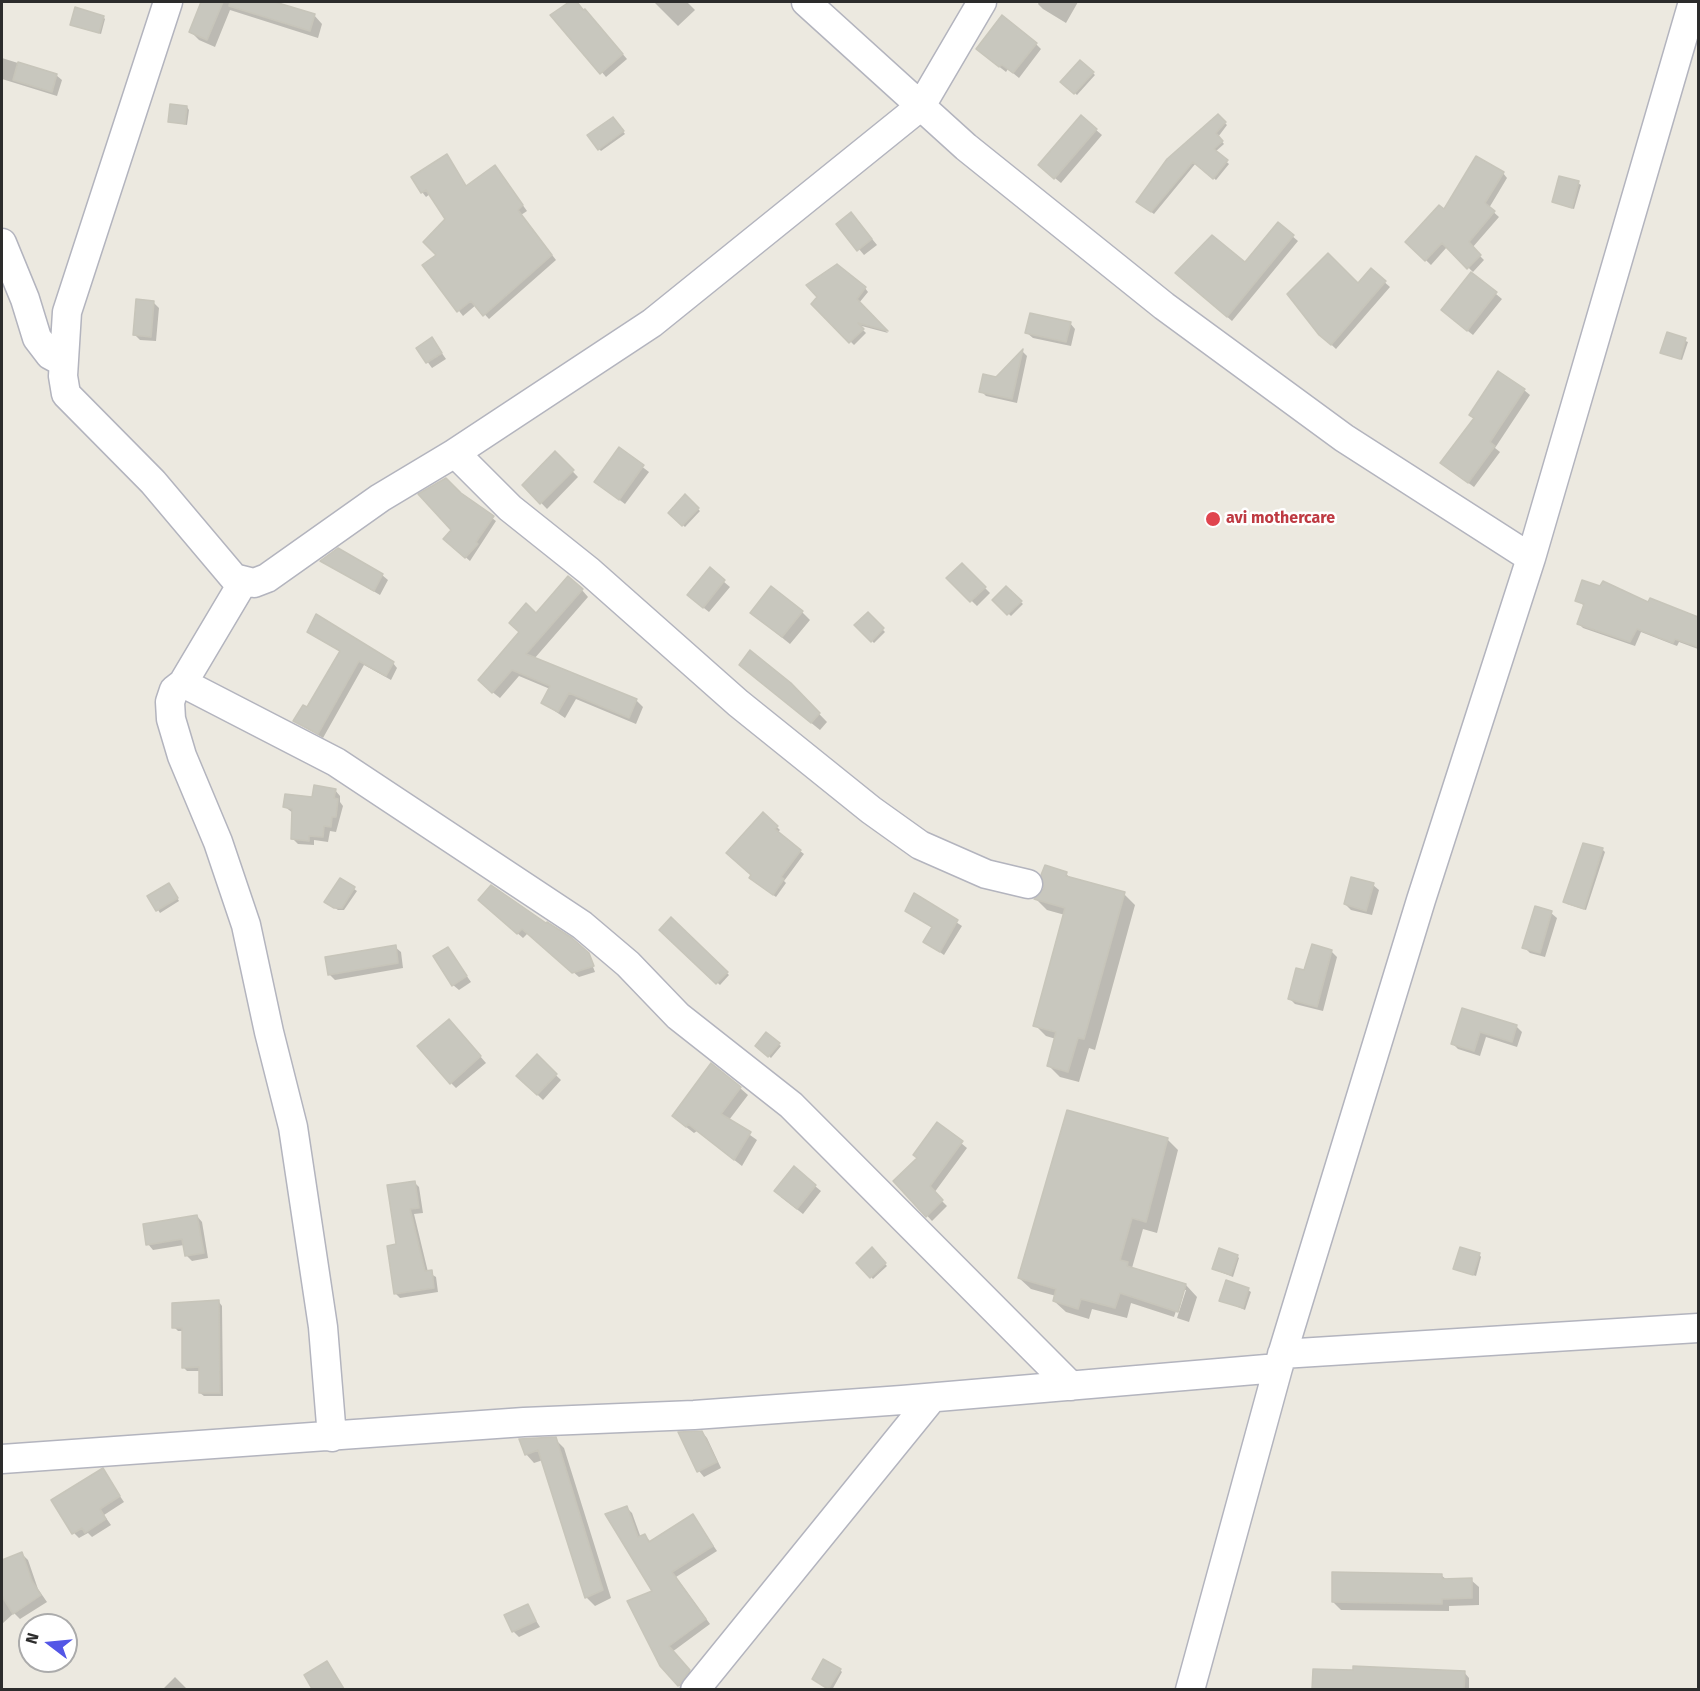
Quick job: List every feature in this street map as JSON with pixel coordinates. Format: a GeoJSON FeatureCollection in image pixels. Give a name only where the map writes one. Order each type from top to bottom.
{"type":"FeatureCollection","features":[{"type":"Feature","properties":{"kind":"street"},"geometry":{"type":"LineString","coordinates":[[168,2],[67,312],[63,362],[66,394],[153,482],[234,578],[254,583],[267,578],[380,498],[455,453],[652,323],[921,106],[982,2]]}},
{"type":"Feature","properties":{"kind":"street"},"geometry":{"type":"LineString","coordinates":[[806,2],[966,147],[1174,313],[1344,438],[1531,558]]}},
{"type":"Feature","properties":{"kind":"street"},"geometry":{"type":"LineString","coordinates":[[1190,1689],[1280,1361],[1417,911],[1531,558],[1693,2]]}},
{"type":"Feature","properties":{"kind":"street"},"geometry":{"type":"LineString","coordinates":[[2,243],[25,298],[38,338],[50,355],[63,362]]}},
{"type":"Feature","properties":{"kind":"street"},"geometry":{"type":"LineString","coordinates":[[455,453],[510,508],[589,571],[738,703],[871,810],[920,845],[986,874],[1028,884]]}},
{"type":"Feature","properties":{"kind":"street"},"geometry":{"type":"LineString","coordinates":[[243,582],[183,683],[174,690],[170,702],[171,719],[182,756],[218,842],[246,925],[268,1032],[293,1126],[323,1327],[332,1437]]}},
{"type":"Feature","properties":{"kind":"street"},"geometry":{"type":"LineString","coordinates":[[183,683],[336,762],[582,925],[628,964],[678,1016],[791,1105],[1071,1386]]}},
{"type":"Feature","properties":{"kind":"street"},"geometry":{"type":"LineString","coordinates":[[2,1459],[524,1422],[693,1415],[933,1398],[1071,1386],[1280,1361],[1698,1328]]}},
{"type":"Feature","properties":{"kind":"street"},"geometry":{"type":"LineString","coordinates":[[695,1689],[933,1398]]}},
{"type":"Feature","properties":{"kind":"building"},"geometry":{"type":"Polygon","coordinates":[[[201,2],[223,2],[207,40],[189,32],[201,2]]]}},
{"type":"Feature","properties":{"kind":"building"},"geometry":{"type":"Polygon","coordinates":[[[230,2],[275,2],[315,14],[310,31],[229,6],[230,2]]]}},
{"type":"Feature","properties":{"kind":"building"},"geometry":{"type":"Polygon","coordinates":[[[569,2],[577,2],[583,10],[585,9],[623,54],[600,74],[550,15],[569,2]]]}},
{"type":"Feature","properties":{"kind":"building"},"geometry":{"type":"Polygon","coordinates":[[[75,7],[104,16],[99,33],[70,25],[75,7]]]}},
{"type":"Feature","properties":{"kind":"building"},"geometry":{"type":"Polygon","coordinates":[[[1002,15],[1037,43],[1013,73],[1002,65],[999,67],[976,49],[1002,15]]]}},
{"type":"Feature","properties":{"kind":"building"},"geometry":{"type":"Polygon","coordinates":[[[1080,60],[1094,72],[1074,94],[1060,82],[1080,60]]]}},
{"type":"Feature","properties":{"kind":"building"},"geometry":{"type":"Polygon","coordinates":[[[18,62],[57,74],[52,92],[13,80],[18,62]]]}},
{"type":"Feature","properties":{"kind":"building"},"geometry":{"type":"Polygon","coordinates":[[[170,104],[187,106],[185,124],[168,122],[170,104]]]}},
{"type":"Feature","properties":{"kind":"building"},"geometry":{"type":"Polygon","coordinates":[[[1218,114],[1226,122],[1216,133],[1223,141],[1214,149],[1228,160],[1213,179],[1193,162],[1151,212],[1136,202],[1167,159],[1218,114]]]}},
{"type":"Feature","properties":{"kind":"building"},"geometry":{"type":"Polygon","coordinates":[[[1081,115],[1097,129],[1054,179],[1038,165],[1081,115]]]}},
{"type":"Feature","properties":{"kind":"building"},"geometry":{"type":"Polygon","coordinates":[[[613,117],[624,131],[598,150],[587,135],[613,117]]]}},
{"type":"Feature","properties":{"kind":"building"},"geometry":{"type":"Polygon","coordinates":[[[447,154],[466,186],[495,165],[523,205],[518,210],[552,255],[483,316],[471,301],[457,312],[422,265],[436,255],[423,242],[445,219],[426,190],[421,193],[411,177],[447,154]]]}},
{"type":"Feature","properties":{"kind":"building"},"geometry":{"type":"Polygon","coordinates":[[[1476,156],[1504,172],[1485,203],[1495,211],[1469,242],[1481,255],[1467,269],[1442,243],[1425,261],[1405,242],[1439,205],[1444,209],[1476,156]]]}},
{"type":"Feature","properties":{"kind":"building"},"geometry":{"type":"Polygon","coordinates":[[[1559,176],[1579,181],[1572,208],[1552,202],[1559,176]]]}},
{"type":"Feature","properties":{"kind":"building"},"geometry":{"type":"Polygon","coordinates":[[[851,212],[872,239],[857,251],[836,224],[851,212]]]}},
{"type":"Feature","properties":{"kind":"building"},"geometry":{"type":"Polygon","coordinates":[[[1278,222],[1294,235],[1227,317],[1175,273],[1212,235],[1245,262],[1278,222]]]}},
{"type":"Feature","properties":{"kind":"building"},"geometry":{"type":"Polygon","coordinates":[[[1328,253],[1358,283],[1371,268],[1386,281],[1331,345],[1319,335],[1287,294],[1328,253]]]}},
{"type":"Feature","properties":{"kind":"building"},"geometry":{"type":"Polygon","coordinates":[[[837,264],[866,287],[857,299],[888,331],[858,323],[864,329],[849,343],[811,304],[817,297],[806,285],[837,264]]]}},
{"type":"Feature","properties":{"kind":"building"},"geometry":{"type":"Polygon","coordinates":[[[1471,272],[1497,292],[1467,331],[1441,310],[1471,272]]]}},
{"type":"Feature","properties":{"kind":"building"},"geometry":{"type":"Polygon","coordinates":[[[136,299],[154,301],[151,337],[133,335],[136,299]]]}},
{"type":"Feature","properties":{"kind":"building"},"geometry":{"type":"Polygon","coordinates":[[[1030,313],[1071,322],[1066,342],[1025,333],[1030,313]]]}},
{"type":"Feature","properties":{"kind":"building"},"geometry":{"type":"Polygon","coordinates":[[[1667,332],[1686,338],[1680,359],[1660,353],[1667,332]]]}},
{"type":"Feature","properties":{"kind":"building"},"geometry":{"type":"Polygon","coordinates":[[[432,337],[442,353],[426,363],[416,348],[432,337]]]}},
{"type":"Feature","properties":{"kind":"building"},"geometry":{"type":"Polygon","coordinates":[[[1023,349],[1012,399],[979,392],[983,374],[996,377],[1023,349]]]}},
{"type":"Feature","properties":{"kind":"building"},"geometry":{"type":"Polygon","coordinates":[[[1498,371],[1525,389],[1490,442],[1495,446],[1468,483],[1440,463],[1474,418],[1469,415],[1498,371]]]}},
{"type":"Feature","properties":{"kind":"building"},"geometry":{"type":"Polygon","coordinates":[[[619,447],[644,465],[619,500],[594,482],[619,447]]]}},
{"type":"Feature","properties":{"kind":"building"},"geometry":{"type":"Polygon","coordinates":[[[555,451],[574,470],[540,504],[522,485],[555,451]]]}},
{"type":"Feature","properties":{"kind":"building"},"geometry":{"type":"Polygon","coordinates":[[[446,478],[461,493],[494,516],[476,542],[478,544],[465,558],[443,539],[451,530],[418,494],[446,478]]]}},
{"type":"Feature","properties":{"kind":"building"},"geometry":{"type":"Polygon","coordinates":[[[685,494],[699,508],[682,526],[668,513],[685,494]]]}},
{"type":"Feature","properties":{"kind":"building"},"geometry":{"type":"Polygon","coordinates":[[[338,548],[383,574],[374,591],[320,561],[338,548]]]}},
{"type":"Feature","properties":{"kind":"building"},"geometry":{"type":"Polygon","coordinates":[[[962,563],[986,587],[970,602],[946,578],[962,563]]]}},
{"type":"Feature","properties":{"kind":"building"},"geometry":{"type":"Polygon","coordinates":[[[710,567],[725,580],[703,608],[687,595],[710,567]]]}},
{"type":"Feature","properties":{"kind":"building"},"geometry":{"type":"Polygon","coordinates":[[[568,576],[583,589],[526,654],[637,699],[629,718],[569,693],[558,712],[541,703],[550,686],[512,670],[492,693],[478,680],[519,632],[509,623],[526,603],[536,613],[568,576]]]}},
{"type":"Feature","properties":{"kind":"building"},"geometry":{"type":"Polygon","coordinates":[[[1582,580],[1600,586],[1603,581],[1648,602],[1650,598],[1698,617],[1698,647],[1675,639],[1673,643],[1637,629],[1630,642],[1577,624],[1584,604],[1575,601],[1582,580]]]}},
{"type":"Feature","properties":{"kind":"building"},"geometry":{"type":"Polygon","coordinates":[[[771,586],[803,611],[782,637],[750,613],[771,586]]]}},
{"type":"Feature","properties":{"kind":"building"},"geometry":{"type":"Polygon","coordinates":[[[1006,586],[1022,601],[1007,615],[992,600],[1006,586]]]}},
{"type":"Feature","properties":{"kind":"building"},"geometry":{"type":"Polygon","coordinates":[[[868,612],[884,628],[871,642],[854,625],[868,612]]]}},
{"type":"Feature","properties":{"kind":"building"},"geometry":{"type":"Polygon","coordinates":[[[316,614],[394,662],[386,676],[359,661],[318,734],[293,721],[303,705],[307,707],[340,651],[307,632],[316,614]]]}},
{"type":"Feature","properties":{"kind":"building"},"geometry":{"type":"Polygon","coordinates":[[[750,650],[791,683],[820,713],[811,723],[739,665],[750,650]]]}},
{"type":"Feature","properties":{"kind":"building"},"geometry":{"type":"Polygon","coordinates":[[[314,785],[336,789],[334,798],[338,799],[336,817],[332,817],[331,827],[324,826],[323,837],[309,836],[309,841],[291,839],[292,809],[283,807],[285,794],[312,797],[314,785]]]}},
{"type":"Feature","properties":{"kind":"building"},"geometry":{"type":"Polygon","coordinates":[[[763,812],[778,826],[775,829],[801,850],[781,877],[784,879],[773,895],[749,878],[751,875],[726,853],[763,812]]]}},
{"type":"Feature","properties":{"kind":"building"},"geometry":{"type":"Polygon","coordinates":[[[1583,843],[1603,848],[1584,909],[1563,902],[1583,843]]]}},
{"type":"Feature","properties":{"kind":"building"},"geometry":{"type":"Polygon","coordinates":[[[1045,865],[1067,872],[1066,876],[1125,892],[1084,1039],[1078,1038],[1068,1072],[1047,1066],[1056,1032],[1033,1026],[1065,908],[1034,899],[1044,888],[1041,875],[1045,865]]]}},
{"type":"Feature","properties":{"kind":"building"},"geometry":{"type":"Polygon","coordinates":[[[1351,877],[1374,883],[1366,911],[1344,904],[1351,877]]]}},
{"type":"Feature","properties":{"kind":"building"},"geometry":{"type":"Polygon","coordinates":[[[340,878],[355,887],[342,908],[334,908],[324,902],[340,878]]]}},
{"type":"Feature","properties":{"kind":"building"},"geometry":{"type":"Polygon","coordinates":[[[169,883],[178,898],[156,911],[147,896],[169,883]]]}},
{"type":"Feature","properties":{"kind":"building"},"geometry":{"type":"Polygon","coordinates":[[[491,885],[572,938],[589,953],[594,966],[572,973],[522,929],[517,934],[478,900],[491,885]]]}},
{"type":"Feature","properties":{"kind":"building"},"geometry":{"type":"Polygon","coordinates":[[[914,893],[958,920],[940,952],[923,942],[932,927],[905,911],[914,893]]]}},
{"type":"Feature","properties":{"kind":"building"},"geometry":{"type":"Polygon","coordinates":[[[1535,906],[1552,911],[1540,953],[1522,948],[1535,906]]]}},
{"type":"Feature","properties":{"kind":"building"},"geometry":{"type":"Polygon","coordinates":[[[671,917],[728,972],[716,984],[659,930],[671,917]]]}},
{"type":"Feature","properties":{"kind":"building"},"geometry":{"type":"Polygon","coordinates":[[[1312,944],[1332,950],[1317,1007],[1288,999],[1296,968],[1304,970],[1312,944]]]}},
{"type":"Feature","properties":{"kind":"building"},"geometry":{"type":"Polygon","coordinates":[[[396,945],[398,963],[328,975],[325,957],[396,945]]]}},
{"type":"Feature","properties":{"kind":"building"},"geometry":{"type":"Polygon","coordinates":[[[448,947],[467,976],[452,986],[433,956],[448,947]]]}},
{"type":"Feature","properties":{"kind":"building"},"geometry":{"type":"Polygon","coordinates":[[[1462,1008],[1517,1025],[1512,1042],[1480,1032],[1474,1051],[1451,1044],[1462,1008]]]}},
{"type":"Feature","properties":{"kind":"building"},"geometry":{"type":"Polygon","coordinates":[[[449,1019],[481,1056],[450,1084],[417,1046],[449,1019]]]}},
{"type":"Feature","properties":{"kind":"building"},"geometry":{"type":"Polygon","coordinates":[[[766,1032],[780,1043],[768,1057],[755,1046],[766,1032]]]}},
{"type":"Feature","properties":{"kind":"building"},"geometry":{"type":"Polygon","coordinates":[[[537,1054],[557,1074],[537,1095],[516,1076],[537,1054]]]}},
{"type":"Feature","properties":{"kind":"building"},"geometry":{"type":"Polygon","coordinates":[[[711,1063],[741,1087],[721,1114],[751,1132],[734,1160],[688,1124],[686,1127],[672,1116],[711,1063]]]}},
{"type":"Feature","properties":{"kind":"building"},"geometry":{"type":"Polygon","coordinates":[[[1067,1110],[1168,1138],[1146,1222],[1132,1218],[1120,1260],[1128,1262],[1127,1266],[1186,1284],[1178,1312],[1120,1293],[1115,1308],[1081,1299],[1078,1309],[1053,1301],[1056,1289],[1018,1278],[1067,1110]]]}},
{"type":"Feature","properties":{"kind":"building"},"geometry":{"type":"Polygon","coordinates":[[[937,1122],[963,1141],[930,1186],[943,1200],[926,1217],[893,1181],[917,1158],[913,1155],[937,1122]]]}},
{"type":"Feature","properties":{"kind":"building"},"geometry":{"type":"Polygon","coordinates":[[[794,1166],[816,1185],[797,1209],[774,1191],[794,1166]]]}},
{"type":"Feature","properties":{"kind":"building"},"geometry":{"type":"Polygon","coordinates":[[[415,1181],[419,1208],[410,1209],[425,1271],[432,1270],[434,1288],[394,1294],[387,1246],[396,1244],[387,1185],[415,1181]]]}},
{"type":"Feature","properties":{"kind":"building"},"geometry":{"type":"Polygon","coordinates":[[[197,1215],[204,1253],[185,1256],[182,1239],[146,1245],[143,1224],[197,1215]]]}},
{"type":"Feature","properties":{"kind":"building"},"geometry":{"type":"Polygon","coordinates":[[[872,1247],[886,1263],[870,1278],[856,1263],[872,1247]]]}},
{"type":"Feature","properties":{"kind":"building"},"geometry":{"type":"Polygon","coordinates":[[[1460,1247],[1480,1253],[1473,1275],[1453,1269],[1460,1247]]]}},
{"type":"Feature","properties":{"kind":"building"},"geometry":{"type":"Polygon","coordinates":[[[1219,1248],[1238,1255],[1231,1275],[1212,1269],[1219,1248]]]}},
{"type":"Feature","properties":{"kind":"building"},"geometry":{"type":"Polygon","coordinates":[[[1226,1280],[1249,1288],[1243,1308],[1219,1301],[1226,1280]]]}},
{"type":"Feature","properties":{"kind":"building"},"geometry":{"type":"Polygon","coordinates":[[[219,1300],[220,1393],[199,1393],[199,1367],[182,1368],[182,1328],[172,1328],[172,1303],[219,1300]]]}},
{"type":"Feature","properties":{"kind":"building"},"geometry":{"type":"Polygon","coordinates":[[[702,1431],[717,1462],[697,1472],[678,1432],[702,1431]]]}},
{"type":"Feature","properties":{"kind":"building"},"geometry":{"type":"Polygon","coordinates":[[[556,1437],[603,1590],[585,1598],[538,1450],[525,1455],[519,1439],[556,1437]]]}},
{"type":"Feature","properties":{"kind":"building"},"geometry":{"type":"Polygon","coordinates":[[[103,1468],[120,1496],[100,1509],[106,1519],[85,1533],[82,1528],[72,1534],[51,1500],[103,1468]]]}},
{"type":"Feature","properties":{"kind":"building"},"geometry":{"type":"Polygon","coordinates":[[[627,1506],[638,1537],[645,1534],[649,1542],[693,1514],[713,1546],[672,1572],[706,1619],[669,1646],[690,1670],[678,1686],[660,1666],[627,1601],[652,1591],[605,1514],[627,1506]]]}},
{"type":"Feature","properties":{"kind":"building"},"geometry":{"type":"Polygon","coordinates":[[[22,1552],[32,1581],[41,1595],[13,1614],[2,1596],[2,1560],[22,1552]]]}},
{"type":"Feature","properties":{"kind":"building"},"geometry":{"type":"Polygon","coordinates":[[[1332,1572],[1442,1574],[1442,1579],[1472,1578],[1472,1598],[1442,1599],[1442,1604],[1332,1602],[1332,1572]]]}},
{"type":"Feature","properties":{"kind":"building"},"geometry":{"type":"Polygon","coordinates":[[[528,1604],[536,1621],[512,1632],[504,1615],[528,1604]]]}},
{"type":"Feature","properties":{"kind":"building"},"geometry":{"type":"Polygon","coordinates":[[[823,1659],[841,1669],[828,1689],[812,1679],[823,1659]]]}},
{"type":"Feature","properties":{"kind":"building"},"geometry":{"type":"Polygon","coordinates":[[[327,1661],[344,1689],[312,1689],[304,1675],[327,1661]]]}},
{"type":"Feature","properties":{"kind":"building"},"geometry":{"type":"Polygon","coordinates":[[[1353,1666],[1465,1671],[1464,1689],[1312,1689],[1313,1669],[1353,1670],[1353,1666]]]}},
{"type":"Feature","properties":{"kind":"place","name":"avi mothercare"},"geometry":{"type":"Point","coordinates":[1213,519]}}]}
